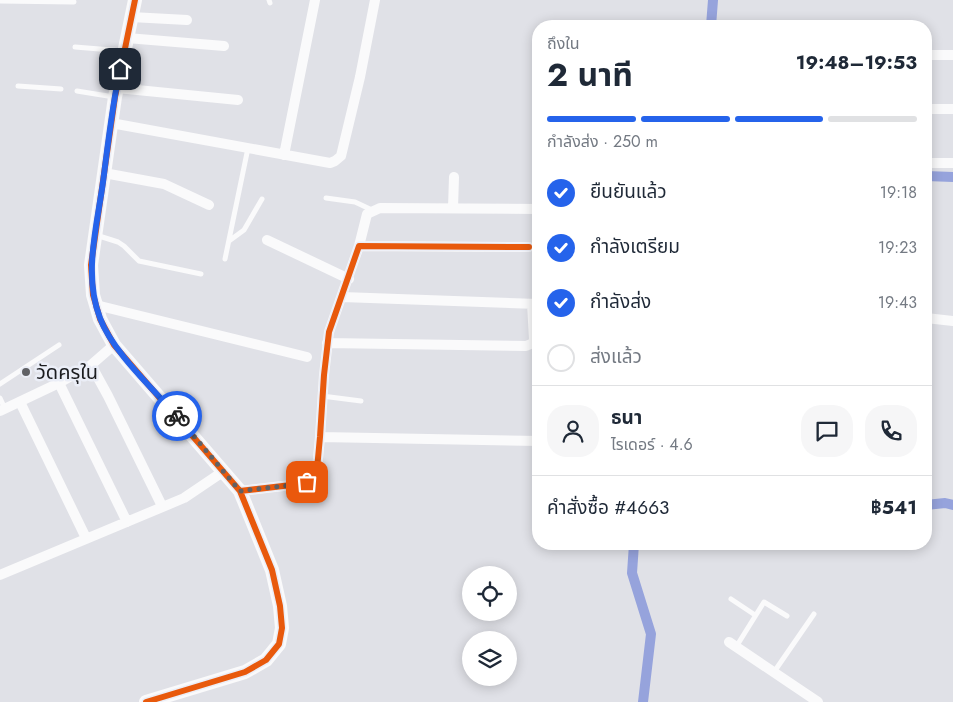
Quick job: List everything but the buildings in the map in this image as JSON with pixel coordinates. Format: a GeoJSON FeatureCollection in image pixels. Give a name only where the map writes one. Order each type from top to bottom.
{"type":"FeatureCollection","features":[{"type":"Feature","properties":{"kind":"street"},"geometry":{"type":"LineString","coordinates":[[135,0],[111,123],[91,265],[93,294],[100,319],[114,345],[240,491],[272,570],[280,606],[282,628],[279,644],[266,660],[245,672],[146,702]]}},
{"type":"Feature","properties":{"kind":"street"},"geometry":{"type":"LineString","coordinates":[[284,154],[315,0]]}},
{"type":"Feature","properties":{"kind":"street"},"geometry":{"type":"LineString","coordinates":[[111,123],[330,163],[335,161],[341,156],[360,77],[375,0]]}},
{"type":"Feature","properties":{"kind":"street"},"geometry":{"type":"LineString","coordinates":[[131,18],[187,20]]}},
{"type":"Feature","properties":{"kind":"street"},"geometry":{"type":"LineString","coordinates":[[126,44],[224,46]]}},
{"type":"Feature","properties":{"kind":"street"},"geometry":{"type":"LineString","coordinates":[[932,55],[953,55]]}},
{"type":"Feature","properties":{"kind":"street"},"geometry":{"type":"LineString","coordinates":[[116,92],[238,100]]}},
{"type":"Feature","properties":{"kind":"street"},"geometry":{"type":"LineString","coordinates":[[932,109],[953,109]]}},
{"type":"Feature","properties":{"kind":"street"},"geometry":{"type":"LineString","coordinates":[[932,163],[953,163]]}},
{"type":"Feature","properties":{"kind":"street"},"geometry":{"type":"LineString","coordinates":[[104,173],[164,184],[209,205]]}},
{"type":"Feature","properties":{"kind":"street"},"geometry":{"type":"LineString","coordinates":[[453,208],[454,176]]}},
{"type":"Feature","properties":{"kind":"street"},"geometry":{"type":"LineString","coordinates":[[240,491],[300,484],[314,477],[317,469],[329,332],[349,278],[367,214],[372,210],[380,208],[532,209]]}},
{"type":"Feature","properties":{"kind":"street"},"geometry":{"type":"LineString","coordinates":[[267,240],[349,278]]}},
{"type":"Feature","properties":{"kind":"street"},"geometry":{"type":"LineString","coordinates":[[359,246],[529,247]]}},
{"type":"Feature","properties":{"kind":"street"},"geometry":{"type":"LineString","coordinates":[[342,297],[532,304]]}},
{"type":"Feature","properties":{"kind":"street"},"geometry":{"type":"LineString","coordinates":[[96,306],[307,357]]}},
{"type":"Feature","properties":{"kind":"street"},"geometry":{"type":"LineString","coordinates":[[932,319],[953,321]]}},
{"type":"Feature","properties":{"kind":"street"},"geometry":{"type":"LineString","coordinates":[[327,343],[526,346],[532,343]]}},
{"type":"Feature","properties":{"kind":"street"},"geometry":{"type":"LineString","coordinates":[[2,410],[60,383],[91,365],[114,345]]}},
{"type":"Feature","properties":{"kind":"street"},"geometry":{"type":"LineString","coordinates":[[91,365],[162,506]]}},
{"type":"Feature","properties":{"kind":"street"},"geometry":{"type":"LineString","coordinates":[[60,383],[127,522]]}},
{"type":"Feature","properties":{"kind":"street"},"geometry":{"type":"LineString","coordinates":[[20,402],[86,538]]}},
{"type":"Feature","properties":{"kind":"street"},"geometry":{"type":"LineString","coordinates":[[320,437],[532,441]]}},
{"type":"Feature","properties":{"kind":"street"},"geometry":{"type":"LineString","coordinates":[[0,575],[184,498],[224,471]]}},
{"type":"Feature","properties":{"kind":"street"},"geometry":{"type":"LineString","coordinates":[[733,644],[818,702]]}},
{"type":"Feature","properties":{"kind":"lane"},"geometry":{"type":"LineString","coordinates":[[4,1],[74,2]]}},
{"type":"Feature","properties":{"kind":"lane"},"geometry":{"type":"LineString","coordinates":[[75,47],[126,44]]}},
{"type":"Feature","properties":{"kind":"lane"},"geometry":{"type":"LineString","coordinates":[[18,86],[61,89]]}},
{"type":"Feature","properties":{"kind":"lane"},"geometry":{"type":"LineString","coordinates":[[77,91],[116,92]]}},
{"type":"Feature","properties":{"kind":"lane"},"geometry":{"type":"LineString","coordinates":[[225,260],[248,148]]}},
{"type":"Feature","properties":{"kind":"lane"},"geometry":{"type":"LineString","coordinates":[[326,198],[355,202],[372,210]]}},
{"type":"Feature","properties":{"kind":"lane"},"geometry":{"type":"LineString","coordinates":[[229,241],[244,230],[262,199]]}},
{"type":"Feature","properties":{"kind":"lane"},"geometry":{"type":"LineString","coordinates":[[96,235],[118,242],[139,261],[201,274]]}},
{"type":"Feature","properties":{"kind":"lane"},"geometry":{"type":"LineString","coordinates":[[0,384],[59,345]]}},
{"type":"Feature","properties":{"kind":"lane"},"geometry":{"type":"LineString","coordinates":[[322,396],[361,401]]}},
{"type":"Feature","properties":{"kind":"lane"},"geometry":{"type":"LineString","coordinates":[[0,398],[2,410]]}},
{"type":"Feature","properties":{"kind":"lane"},"geometry":{"type":"LineString","coordinates":[[731,599],[755,615]]}},
{"type":"Feature","properties":{"kind":"lane"},"geometry":{"type":"LineString","coordinates":[[733,644],[764,602],[787,616]]}},
{"type":"Feature","properties":{"kind":"lane"},"geometry":{"type":"LineString","coordinates":[[774,672],[814,614]]}},
{"type":"Feature","properties":{"kind":"waterway"},"geometry":{"type":"LineString","coordinates":[[711,20],[713,0]]}},
{"type":"Feature","properties":{"kind":"waterway"},"geometry":{"type":"LineString","coordinates":[[932,176],[953,177]]}},
{"type":"Feature","properties":{"kind":"waterway"},"geometry":{"type":"LineString","coordinates":[[932,504],[945,503],[953,505]]}},
{"type":"Feature","properties":{"kind":"waterway"},"geometry":{"type":"LineString","coordinates":[[634,550],[632,573],[651,634],[643,702]]}},
{"type":"Feature","properties":{"kind":"cycle path"},"geometry":{"type":"LineString","coordinates":[[135,0],[115,97],[91,265],[93,295],[100,319],[114,345],[240,491],[272,570],[280,606],[282,628],[279,644],[266,660],[245,672],[146,702]]}},
{"type":"Feature","properties":{"kind":"cycle path"},"geometry":{"type":"LineString","coordinates":[[240,491],[300,484],[314,477],[317,469],[329,332],[359,246],[529,247]]}},
{"type":"Feature","properties":{"kind":"way so far"},"geometry":{"type":"LineString","coordinates":[[177,416],[240,491],[307,482]]}},
{"type":"Feature","properties":{"kind":"place","name":"วัดครุใน"},"geometry":{"type":"Point","coordinates":[26,372]}},
{"type":"Feature","properties":{"kind":"route"},"geometry":{"type":"LineString","coordinates":[[120,69],[91,265],[93,294],[100,319],[114,345],[177,416]]}}]}
